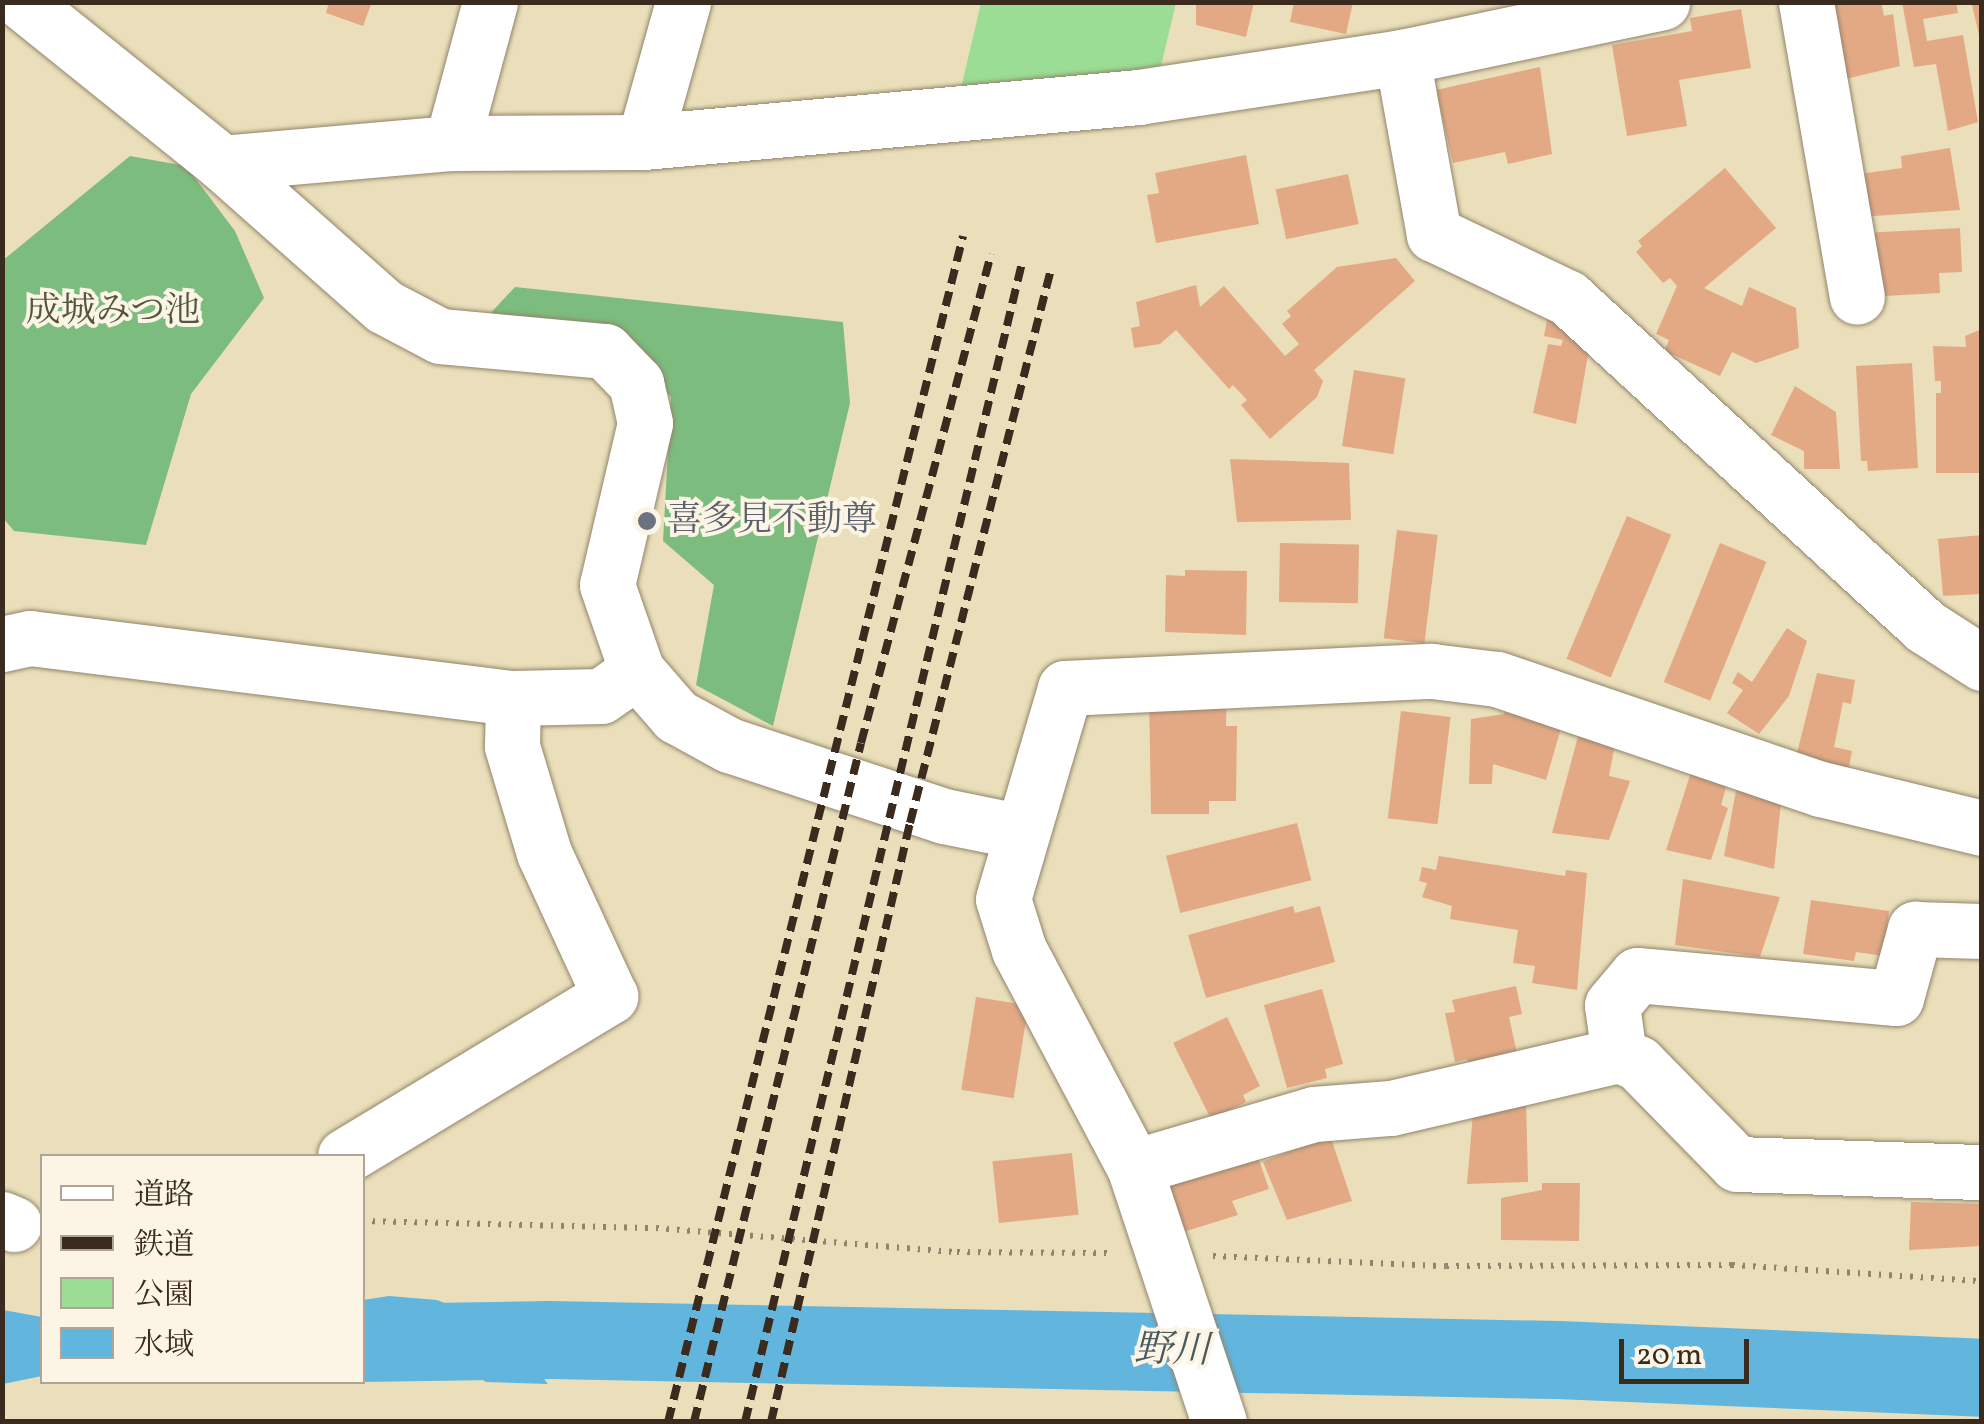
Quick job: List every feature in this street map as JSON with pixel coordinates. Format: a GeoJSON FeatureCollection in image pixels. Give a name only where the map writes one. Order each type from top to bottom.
{"type":"FeatureCollection","features":[{"type":"Feature","properties":{"kind":"street"},"geometry":{"type":"LineString","coordinates":[[452,143],[490,2]]}},
{"type":"Feature","properties":{"kind":"street"},"geometry":{"type":"LineString","coordinates":[[644,142],[683,2]]}},
{"type":"Feature","properties":{"kind":"street"},"geometry":{"type":"LineString","coordinates":[[222,163],[452,143],[644,142],[1138,97],[1402,57],[1662,2]]}},
{"type":"Feature","properties":{"kind":"street"},"geometry":{"type":"LineString","coordinates":[[1806,2],[1857,297]]}},
{"type":"Feature","properties":{"kind":"street"},"geometry":{"type":"LineString","coordinates":[[40,9],[385,307],[440,336],[604,351],[636,383],[645,423],[608,585],[638,671],[676,716],[730,744],[944,816],[1018,830]]}},
{"type":"Feature","properties":{"kind":"street"},"geometry":{"type":"LineString","coordinates":[[1402,57],[1434,234],[1568,298],[1926,626],[1982,662]]}},
{"type":"Feature","properties":{"kind":"street"},"geometry":{"type":"LineString","coordinates":[[2,644],[30,638],[513,698],[601,696],[638,671]]}},
{"type":"Feature","properties":{"kind":"street"},"geometry":{"type":"LineString","coordinates":[[1219,1422],[1134,1166],[1019,950],[1002,899],[1018,830],[1064,688],[1432,671],[1497,679],[1645,725],[1821,789],[1982,828]]}},
{"type":"Feature","properties":{"kind":"street"},"geometry":{"type":"LineString","coordinates":[[348,1154],[610,996],[544,853],[512,746],[513,698]]}},
{"type":"Feature","properties":{"kind":"street"},"geometry":{"type":"LineString","coordinates":[[1619,1055],[1612,1005],[1637,975],[1896,998],[1915,929],[1982,930]]}},
{"type":"Feature","properties":{"kind":"street"},"geometry":{"type":"LineString","coordinates":[[1134,1166],[1314,1114],[1391,1108],[1619,1055],[1638,1063],[1737,1164],[1982,1172]]}},
{"type":"Feature","properties":{"kind":"path"},"geometry":{"type":"LineString","coordinates":[[365,1221],[656,1228],[957,1252],[1167,1261],[1446,1266],[1732,1264],[1982,1280]]}},
{"type":"Feature","properties":{"kind":"green space"},"geometry":{"type":"Polygon","coordinates":[[[981,3],[1176,3],[1160,70],[961,88],[981,3]]]}},
{"type":"Feature","properties":{"kind":"green space","name":"成城みつ池"},"geometry":{"type":"Polygon","coordinates":[[[130,156],[186,166],[235,231],[264,298],[191,394],[146,545],[14,531],[3,518],[2,261],[130,156]]]}},
{"type":"Feature","properties":{"kind":"green space"},"geometry":{"type":"Polygon","coordinates":[[[515,287],[843,322],[850,403],[773,726],[696,685],[714,585],[663,541],[671,397],[627,346],[486,318],[515,287]]]}},
{"type":"Feature","properties":{"kind":"water"},"geometry":{"type":"Polygon","coordinates":[[[389,1296],[437,1300],[509,1329],[601,1321],[591,1354],[542,1347],[536,1369],[548,1384],[486,1382],[461,1365],[365,1355],[365,1300],[389,1296]]]}},
{"type":"Feature","properties":{"kind":"water"},"geometry":{"type":"Polygon","coordinates":[[[3,1310],[40,1317],[40,1376],[3,1384],[3,1310]]]}},
{"type":"Feature","properties":{"kind":"building"},"geometry":{"type":"Polygon","coordinates":[[[329,2],[372,2],[363,26],[326,13],[329,2]]]}},
{"type":"Feature","properties":{"kind":"building"},"geometry":{"type":"Polygon","coordinates":[[[1196,2],[1254,2],[1246,37],[1196,25],[1196,2]]]}},
{"type":"Feature","properties":{"kind":"building"},"geometry":{"type":"Polygon","coordinates":[[[1294,2],[1353,2],[1346,34],[1290,22],[1294,2]]]}},
{"type":"Feature","properties":{"kind":"building"},"geometry":{"type":"Polygon","coordinates":[[[1881,2],[1884,16],[1893,14],[1900,66],[1837,81],[1831,3],[1881,2]]]}},
{"type":"Feature","properties":{"kind":"building"},"geometry":{"type":"Polygon","coordinates":[[[1902,2],[1956,2],[1958,13],[1923,19],[1927,41],[1963,35],[1978,122],[1948,131],[1936,64],[1914,67],[1902,2]]]}},
{"type":"Feature","properties":{"kind":"building"},"geometry":{"type":"Polygon","coordinates":[[[1982,3],[1982,39],[1980,39],[1972,5],[1982,3]]]}},
{"type":"Feature","properties":{"kind":"building"},"geometry":{"type":"Polygon","coordinates":[[[1741,9],[1751,68],[1679,80],[1687,126],[1627,136],[1612,45],[1692,31],[1690,18],[1741,9]]]}},
{"type":"Feature","properties":{"kind":"building"},"geometry":{"type":"Polygon","coordinates":[[[1540,67],[1552,154],[1508,164],[1505,152],[1453,163],[1436,90],[1540,67]]]}},
{"type":"Feature","properties":{"kind":"building"},"geometry":{"type":"Polygon","coordinates":[[[1950,148],[1960,210],[1860,217],[1853,175],[1902,168],[1901,156],[1950,148]]]}},
{"type":"Feature","properties":{"kind":"building"},"geometry":{"type":"Polygon","coordinates":[[[1246,155],[1259,224],[1156,243],[1147,195],[1159,193],[1155,173],[1246,155]]]}},
{"type":"Feature","properties":{"kind":"building"},"geometry":{"type":"Polygon","coordinates":[[[1725,168],[1776,228],[1704,288],[1742,306],[1749,287],[1796,308],[1799,348],[1756,363],[1732,352],[1720,376],[1664,351],[1669,340],[1656,334],[1677,286],[1670,278],[1663,283],[1636,252],[1642,246],[1638,241],[1725,168]]]}},
{"type":"Feature","properties":{"kind":"building"},"geometry":{"type":"Polygon","coordinates":[[[1348,174],[1359,224],[1286,239],[1276,189],[1348,174]]]}},
{"type":"Feature","properties":{"kind":"building"},"geometry":{"type":"Polygon","coordinates":[[[1960,228],[1962,272],[1939,273],[1940,293],[1866,297],[1863,233],[1960,228]]]}},
{"type":"Feature","properties":{"kind":"building"},"geometry":{"type":"Polygon","coordinates":[[[1396,258],[1415,281],[1314,370],[1323,381],[1317,397],[1270,439],[1241,405],[1247,400],[1233,385],[1229,389],[1176,330],[1160,344],[1134,348],[1131,328],[1140,326],[1136,302],[1196,285],[1200,307],[1224,286],[1285,356],[1299,344],[1282,324],[1291,316],[1287,311],[1337,267],[1396,258]]]}},
{"type":"Feature","properties":{"kind":"building"},"geometry":{"type":"Polygon","coordinates":[[[1549,311],[1592,332],[1576,424],[1533,413],[1548,344],[1561,346],[1563,340],[1544,336],[1549,311]]]}},
{"type":"Feature","properties":{"kind":"building"},"geometry":{"type":"Polygon","coordinates":[[[1982,329],[1982,473],[1936,473],[1936,393],[1941,393],[1941,381],[1935,381],[1933,346],[1966,347],[1965,336],[1982,329]]]}},
{"type":"Feature","properties":{"kind":"building"},"geometry":{"type":"Polygon","coordinates":[[[1912,363],[1918,468],[1868,471],[1867,461],[1861,461],[1856,366],[1912,363]]]}},
{"type":"Feature","properties":{"kind":"building"},"geometry":{"type":"Polygon","coordinates":[[[1354,370],[1405,378],[1393,454],[1342,446],[1354,370]]]}},
{"type":"Feature","properties":{"kind":"building"},"geometry":{"type":"Polygon","coordinates":[[[1795,386],[1836,412],[1840,469],[1804,469],[1804,451],[1771,435],[1795,386]]]}},
{"type":"Feature","properties":{"kind":"building"},"geometry":{"type":"Polygon","coordinates":[[[1230,459],[1349,463],[1351,520],[1237,522],[1230,459]]]}},
{"type":"Feature","properties":{"kind":"building"},"geometry":{"type":"Polygon","coordinates":[[[1627,516],[1671,535],[1611,677],[1566,659],[1627,516]]]}},
{"type":"Feature","properties":{"kind":"building"},"geometry":{"type":"Polygon","coordinates":[[[1397,530],[1438,535],[1424,643],[1384,638],[1397,530]]]}},
{"type":"Feature","properties":{"kind":"building"},"geometry":{"type":"Polygon","coordinates":[[[1982,535],[1982,594],[1943,596],[1938,539],[1982,535]]]}},
{"type":"Feature","properties":{"kind":"building"},"geometry":{"type":"Polygon","coordinates":[[[1280,543],[1359,544],[1358,603],[1279,602],[1280,543]]]}},
{"type":"Feature","properties":{"kind":"building"},"geometry":{"type":"Polygon","coordinates":[[[1720,543],[1766,562],[1710,701],[1664,682],[1720,543]]]}},
{"type":"Feature","properties":{"kind":"building"},"geometry":{"type":"Polygon","coordinates":[[[1185,570],[1247,571],[1246,635],[1165,632],[1166,575],[1185,576],[1185,570]]]}},
{"type":"Feature","properties":{"kind":"building"},"geometry":{"type":"Polygon","coordinates":[[[1787,628],[1807,641],[1789,696],[1759,734],[1727,713],[1743,690],[1732,683],[1738,672],[1752,682],[1787,628]]]}},
{"type":"Feature","properties":{"kind":"building"},"geometry":{"type":"Polygon","coordinates":[[[1817,673],[1855,680],[1851,704],[1843,702],[1834,747],[1852,751],[1848,772],[1795,761],[1817,673]]]}},
{"type":"Feature","properties":{"kind":"building"},"geometry":{"type":"Polygon","coordinates":[[[1227,689],[1226,726],[1237,726],[1236,801],[1209,801],[1209,814],[1151,814],[1149,690],[1227,689]]]}},
{"type":"Feature","properties":{"kind":"building"},"geometry":{"type":"Polygon","coordinates":[[[1509,695],[1564,718],[1546,780],[1493,764],[1492,784],[1469,784],[1471,719],[1504,714],[1509,695]]]}},
{"type":"Feature","properties":{"kind":"building"},"geometry":{"type":"Polygon","coordinates":[[[1401,711],[1451,717],[1437,824],[1388,818],[1401,711]]]}},
{"type":"Feature","properties":{"kind":"building"},"geometry":{"type":"Polygon","coordinates":[[[1580,729],[1616,739],[1609,776],[1630,781],[1609,840],[1552,833],[1580,729]]]}},
{"type":"Feature","properties":{"kind":"building"},"geometry":{"type":"Polygon","coordinates":[[[1692,769],[1728,781],[1721,805],[1728,808],[1711,860],[1666,850],[1692,769]]]}},
{"type":"Feature","properties":{"kind":"building"},"geometry":{"type":"Polygon","coordinates":[[[1737,785],[1782,794],[1774,869],[1724,856],[1737,785]]]}},
{"type":"Feature","properties":{"kind":"building"},"geometry":{"type":"Polygon","coordinates":[[[1297,823],[1311,880],[1180,913],[1166,856],[1297,823]]]}},
{"type":"Feature","properties":{"kind":"building"},"geometry":{"type":"Polygon","coordinates":[[[1439,856],[1565,876],[1566,870],[1587,873],[1577,990],[1532,983],[1535,966],[1513,963],[1518,930],[1450,919],[1452,906],[1422,897],[1427,883],[1419,881],[1422,867],[1436,870],[1439,856]]]}},
{"type":"Feature","properties":{"kind":"building"},"geometry":{"type":"Polygon","coordinates":[[[1683,879],[1780,897],[1760,957],[1675,945],[1683,879]]]}},
{"type":"Feature","properties":{"kind":"building"},"geometry":{"type":"Polygon","coordinates":[[[1811,900],[1889,911],[1883,956],[1856,952],[1854,961],[1803,954],[1811,900]]]}},
{"type":"Feature","properties":{"kind":"building"},"geometry":{"type":"Polygon","coordinates":[[[1293,906],[1295,913],[1320,906],[1335,962],[1206,998],[1188,935],[1293,906]]]}},
{"type":"Feature","properties":{"kind":"building"},"geometry":{"type":"Polygon","coordinates":[[[1516,986],[1522,1014],[1509,1017],[1520,1067],[1471,1077],[1467,1059],[1455,1062],[1445,1013],[1455,1012],[1452,1000],[1516,986]]]}},
{"type":"Feature","properties":{"kind":"building"},"geometry":{"type":"Polygon","coordinates":[[[1322,989],[1343,1064],[1325,1069],[1327,1078],[1287,1088],[1264,1005],[1322,989]]]}},
{"type":"Feature","properties":{"kind":"building"},"geometry":{"type":"Polygon","coordinates":[[[976,997],[1028,1005],[1014,1098],[961,1090],[976,997]]]}},
{"type":"Feature","properties":{"kind":"building"},"geometry":{"type":"Polygon","coordinates":[[[1227,1017],[1260,1086],[1243,1095],[1246,1102],[1211,1119],[1173,1043],[1227,1017]]]}},
{"type":"Feature","properties":{"kind":"building"},"geometry":{"type":"Polygon","coordinates":[[[1526,1101],[1528,1182],[1467,1184],[1473,1113],[1526,1101]]]}},
{"type":"Feature","properties":{"kind":"building"},"geometry":{"type":"Polygon","coordinates":[[[1330,1135],[1352,1201],[1287,1220],[1263,1162],[1330,1135]]]}},
{"type":"Feature","properties":{"kind":"building"},"geometry":{"type":"Polygon","coordinates":[[[1254,1145],[1269,1189],[1232,1201],[1238,1215],[1180,1233],[1163,1177],[1254,1145]]]}},
{"type":"Feature","properties":{"kind":"building"},"geometry":{"type":"Polygon","coordinates":[[[1072,1153],[1078,1215],[999,1223],[992,1161],[1072,1153]]]}},
{"type":"Feature","properties":{"kind":"building"},"geometry":{"type":"Polygon","coordinates":[[[1542,1183],[1580,1183],[1579,1241],[1501,1240],[1501,1198],[1542,1190],[1542,1183]]]}},
{"type":"Feature","properties":{"kind":"building"},"geometry":{"type":"Polygon","coordinates":[[[1911,1202],[1982,1204],[1982,1246],[1909,1250],[1911,1202]]]}},
{"type":"Feature","properties":{"kind":"waterway","name":"野川"},"geometry":{"type":"LineString","coordinates":[[365,1343],[550,1340],[1558,1360],[1982,1378]]}},
{"type":"Feature","properties":{"kind":"railway"},"geometry":{"type":"LineString","coordinates":[[668,1422],[963,236]]}},
{"type":"Feature","properties":{"kind":"railway"},"geometry":{"type":"LineString","coordinates":[[694,1422],[861,743],[991,254]]}},
{"type":"Feature","properties":{"kind":"railway"},"geometry":{"type":"LineString","coordinates":[[745,1422],[1022,263]]}},
{"type":"Feature","properties":{"kind":"railway"},"geometry":{"type":"LineString","coordinates":[[771,1422],[910,823],[1051,269]]}},
{"type":"Feature","properties":{"kind":"place","name":"喜多見不動尊"},"geometry":{"type":"Point","coordinates":[647,521]}}]}
